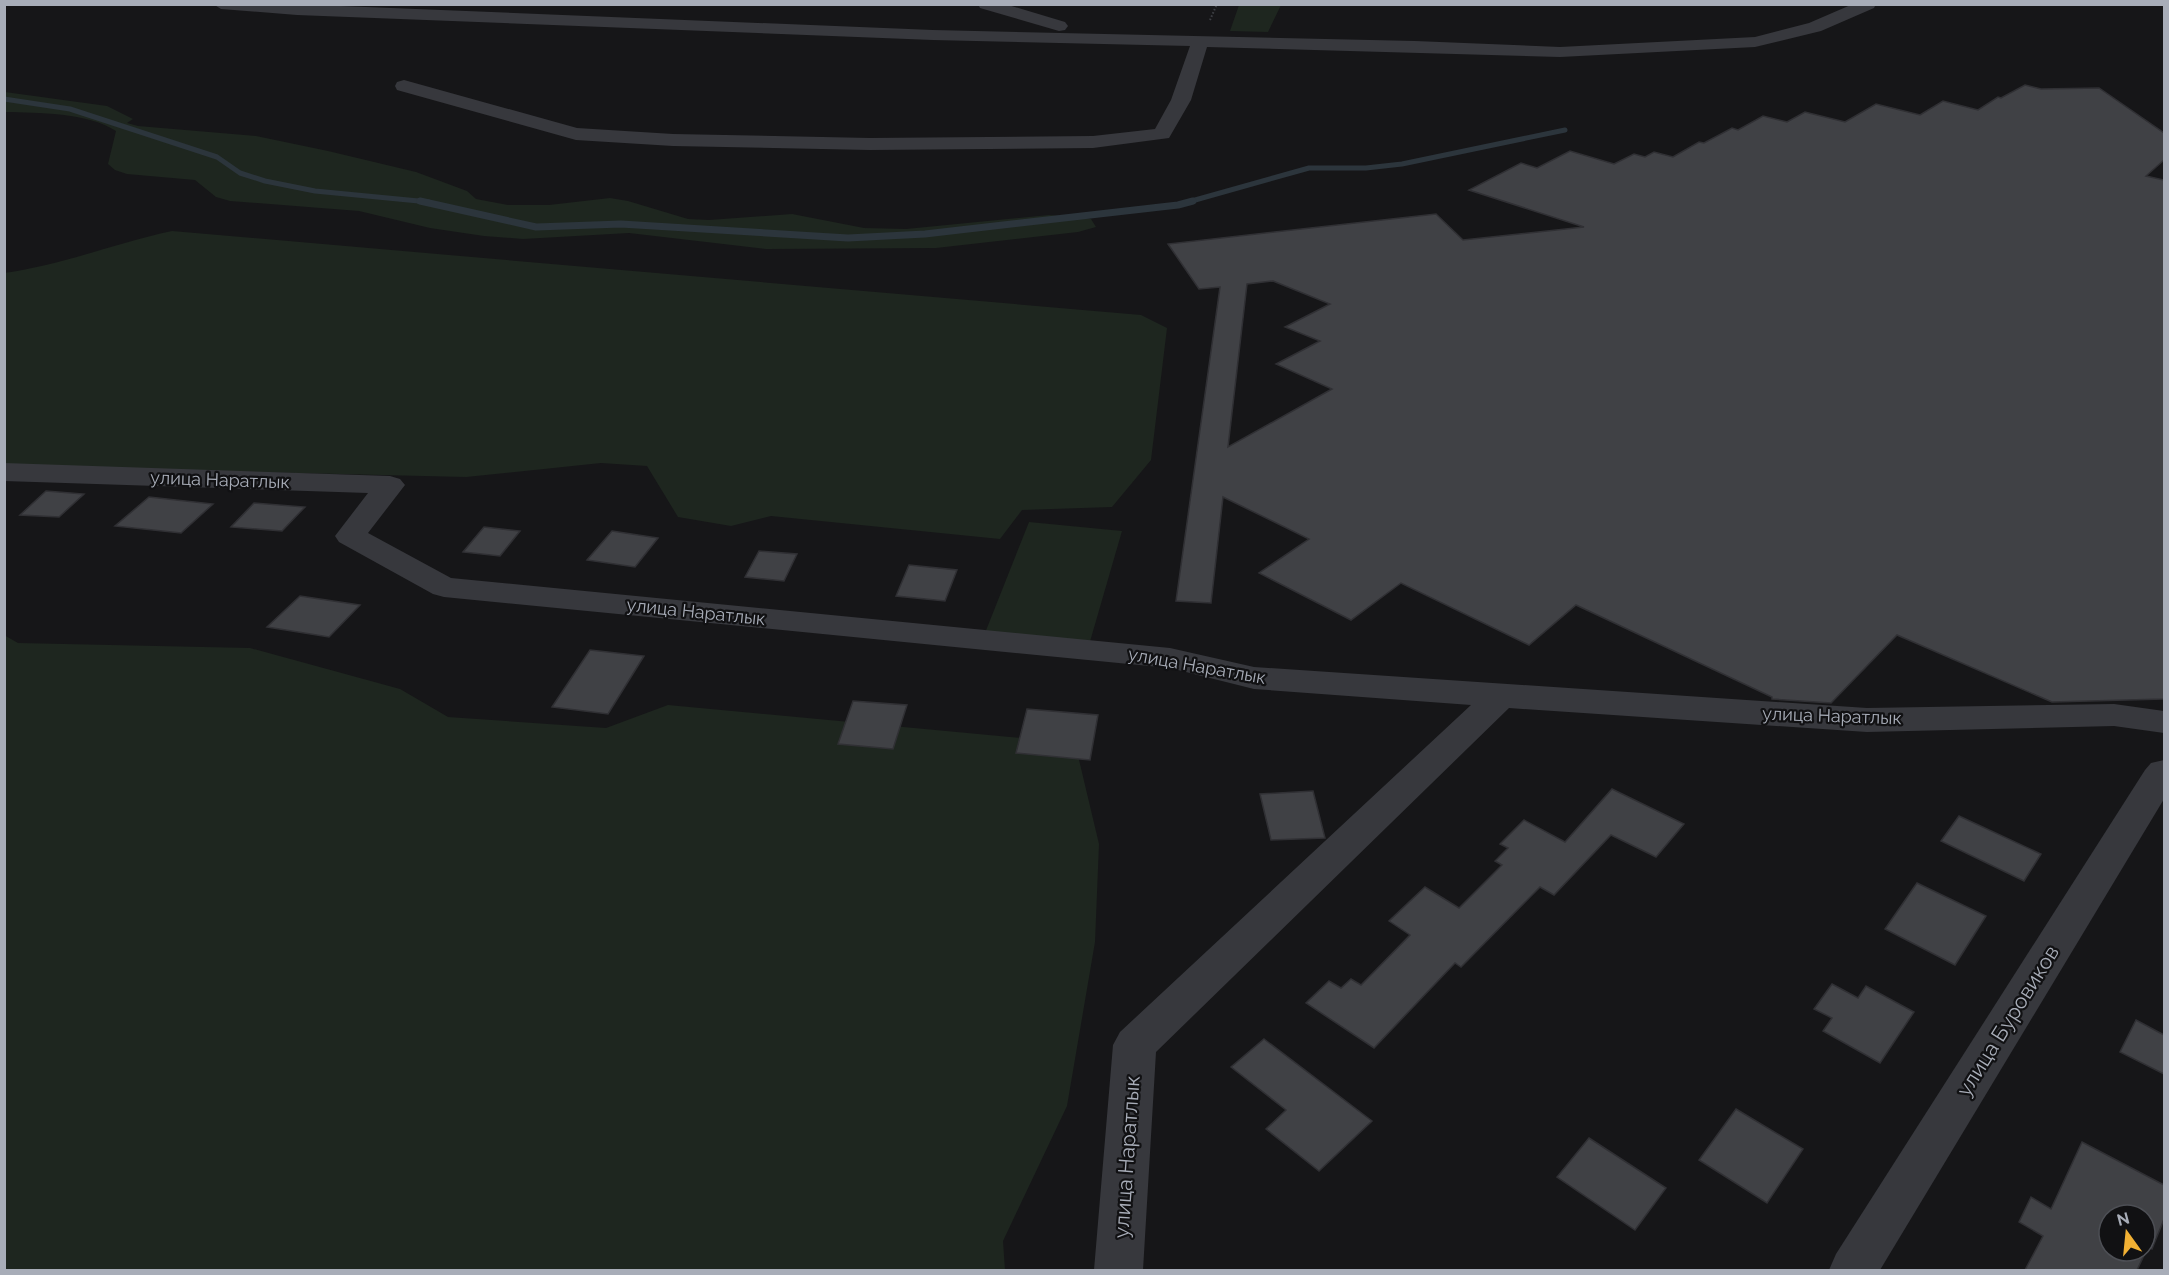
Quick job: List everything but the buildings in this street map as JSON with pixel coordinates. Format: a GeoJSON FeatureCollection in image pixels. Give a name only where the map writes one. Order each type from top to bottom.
{"type":"FeatureCollection","features":[{"type":"Feature","properties":{"kind":"street"},"geometry":{"type":"LineString","coordinates":[[221,4],[309,10],[897,33],[1560,52],[1755,42],[1815,27],[1868,4]]}},
{"type":"Feature","properties":{"kind":"street"},"geometry":{"type":"LineString","coordinates":[[986,4],[1101,39]]}},
{"type":"Feature","properties":{"kind":"street"},"geometry":{"type":"LineString","coordinates":[[404,86],[576,134],[673,140],[858,144],[1093,142],[1162,134],[1181,100],[1200,41]]}},
{"type":"Feature","properties":{"kind":"street","name":"улица Наратлык"},"geometry":{"type":"LineString","coordinates":[[4,472],[390,486],[350,536],[444,587],[1170,658],[1254,678],[1867,720],[2114,715],[2164,722]]}},
{"type":"Feature","properties":{"kind":"street","name":"улица Наратлык"},"geometry":{"type":"LineString","coordinates":[[1118,1270],[1135,1045],[1500,696]]}},
{"type":"Feature","properties":{"kind":"street","name":"улица Буровиков"},"geometry":{"type":"LineString","coordinates":[[1852,1270],[2151,789],[2164,772]]}},
{"type":"Feature","properties":{"kind":"shaded area"},"geometry":{"type":"Polygon","coordinates":[[[1239,4],[1281,5],[1268,32],[1230,31],[1239,4]]]}},
{"type":"Feature","properties":{"kind":"shaded area"},"geometry":{"type":"Polygon","coordinates":[[[5,92],[107,106],[133,119],[127,123],[138,126],[256,136],[328,151],[416,172],[467,191],[476,199],[508,205],[549,205],[610,198],[688,219],[709,220],[792,214],[864,228],[906,229],[1049,215],[1091,219],[1096,227],[1078,232],[936,248],[766,249],[629,233],[523,239],[484,236],[430,228],[359,211],[230,201],[216,197],[195,180],[127,174],[115,170],[108,164],[116,131],[91,120],[77,117],[47,113],[5,112],[5,92]]]}},
{"type":"Feature","properties":{"kind":"shaded area"},"geometry":{"type":"Polygon","coordinates":[[[172,231],[1141,315],[1167,328],[1151,460],[1112,507],[1022,510],[1000,539],[771,516],[731,526],[678,517],[647,466],[601,463],[466,477],[5,466],[4,273],[47,265],[172,231]]]}},
{"type":"Feature","properties":{"kind":"shaded area"},"geometry":{"type":"Polygon","coordinates":[[[1029,522],[1122,531],[1089,645],[985,633],[1029,522]]]}},
{"type":"Feature","properties":{"kind":"shaded area"},"geometry":{"type":"Polygon","coordinates":[[[4,635],[18,643],[250,648],[400,689],[448,717],[606,728],[668,705],[1075,743],[1099,844],[1095,942],[1067,1106],[1003,1241],[1005,1270],[5,1270],[4,635]]]}},
{"type":"Feature","properties":{"kind":"waterway"},"geometry":{"type":"LineString","coordinates":[[4,99],[70,109],[217,157],[240,173],[265,181],[315,191],[421,201]]}},
{"type":"Feature","properties":{"kind":"waterway"},"geometry":{"type":"LineString","coordinates":[[1188,202],[1309,168],[1366,168],[1402,164],[1565,130]]}},
{"type":"Feature","properties":{"kind":"waterway"},"geometry":{"type":"LineString","coordinates":[[421,201],[429,202]]}},
{"type":"Feature","properties":{"kind":"waterway"},"geometry":{"type":"LineString","coordinates":[[421,201],[536,227],[621,224],[848,238],[925,234],[1178,205],[1193,201]]}}]}
